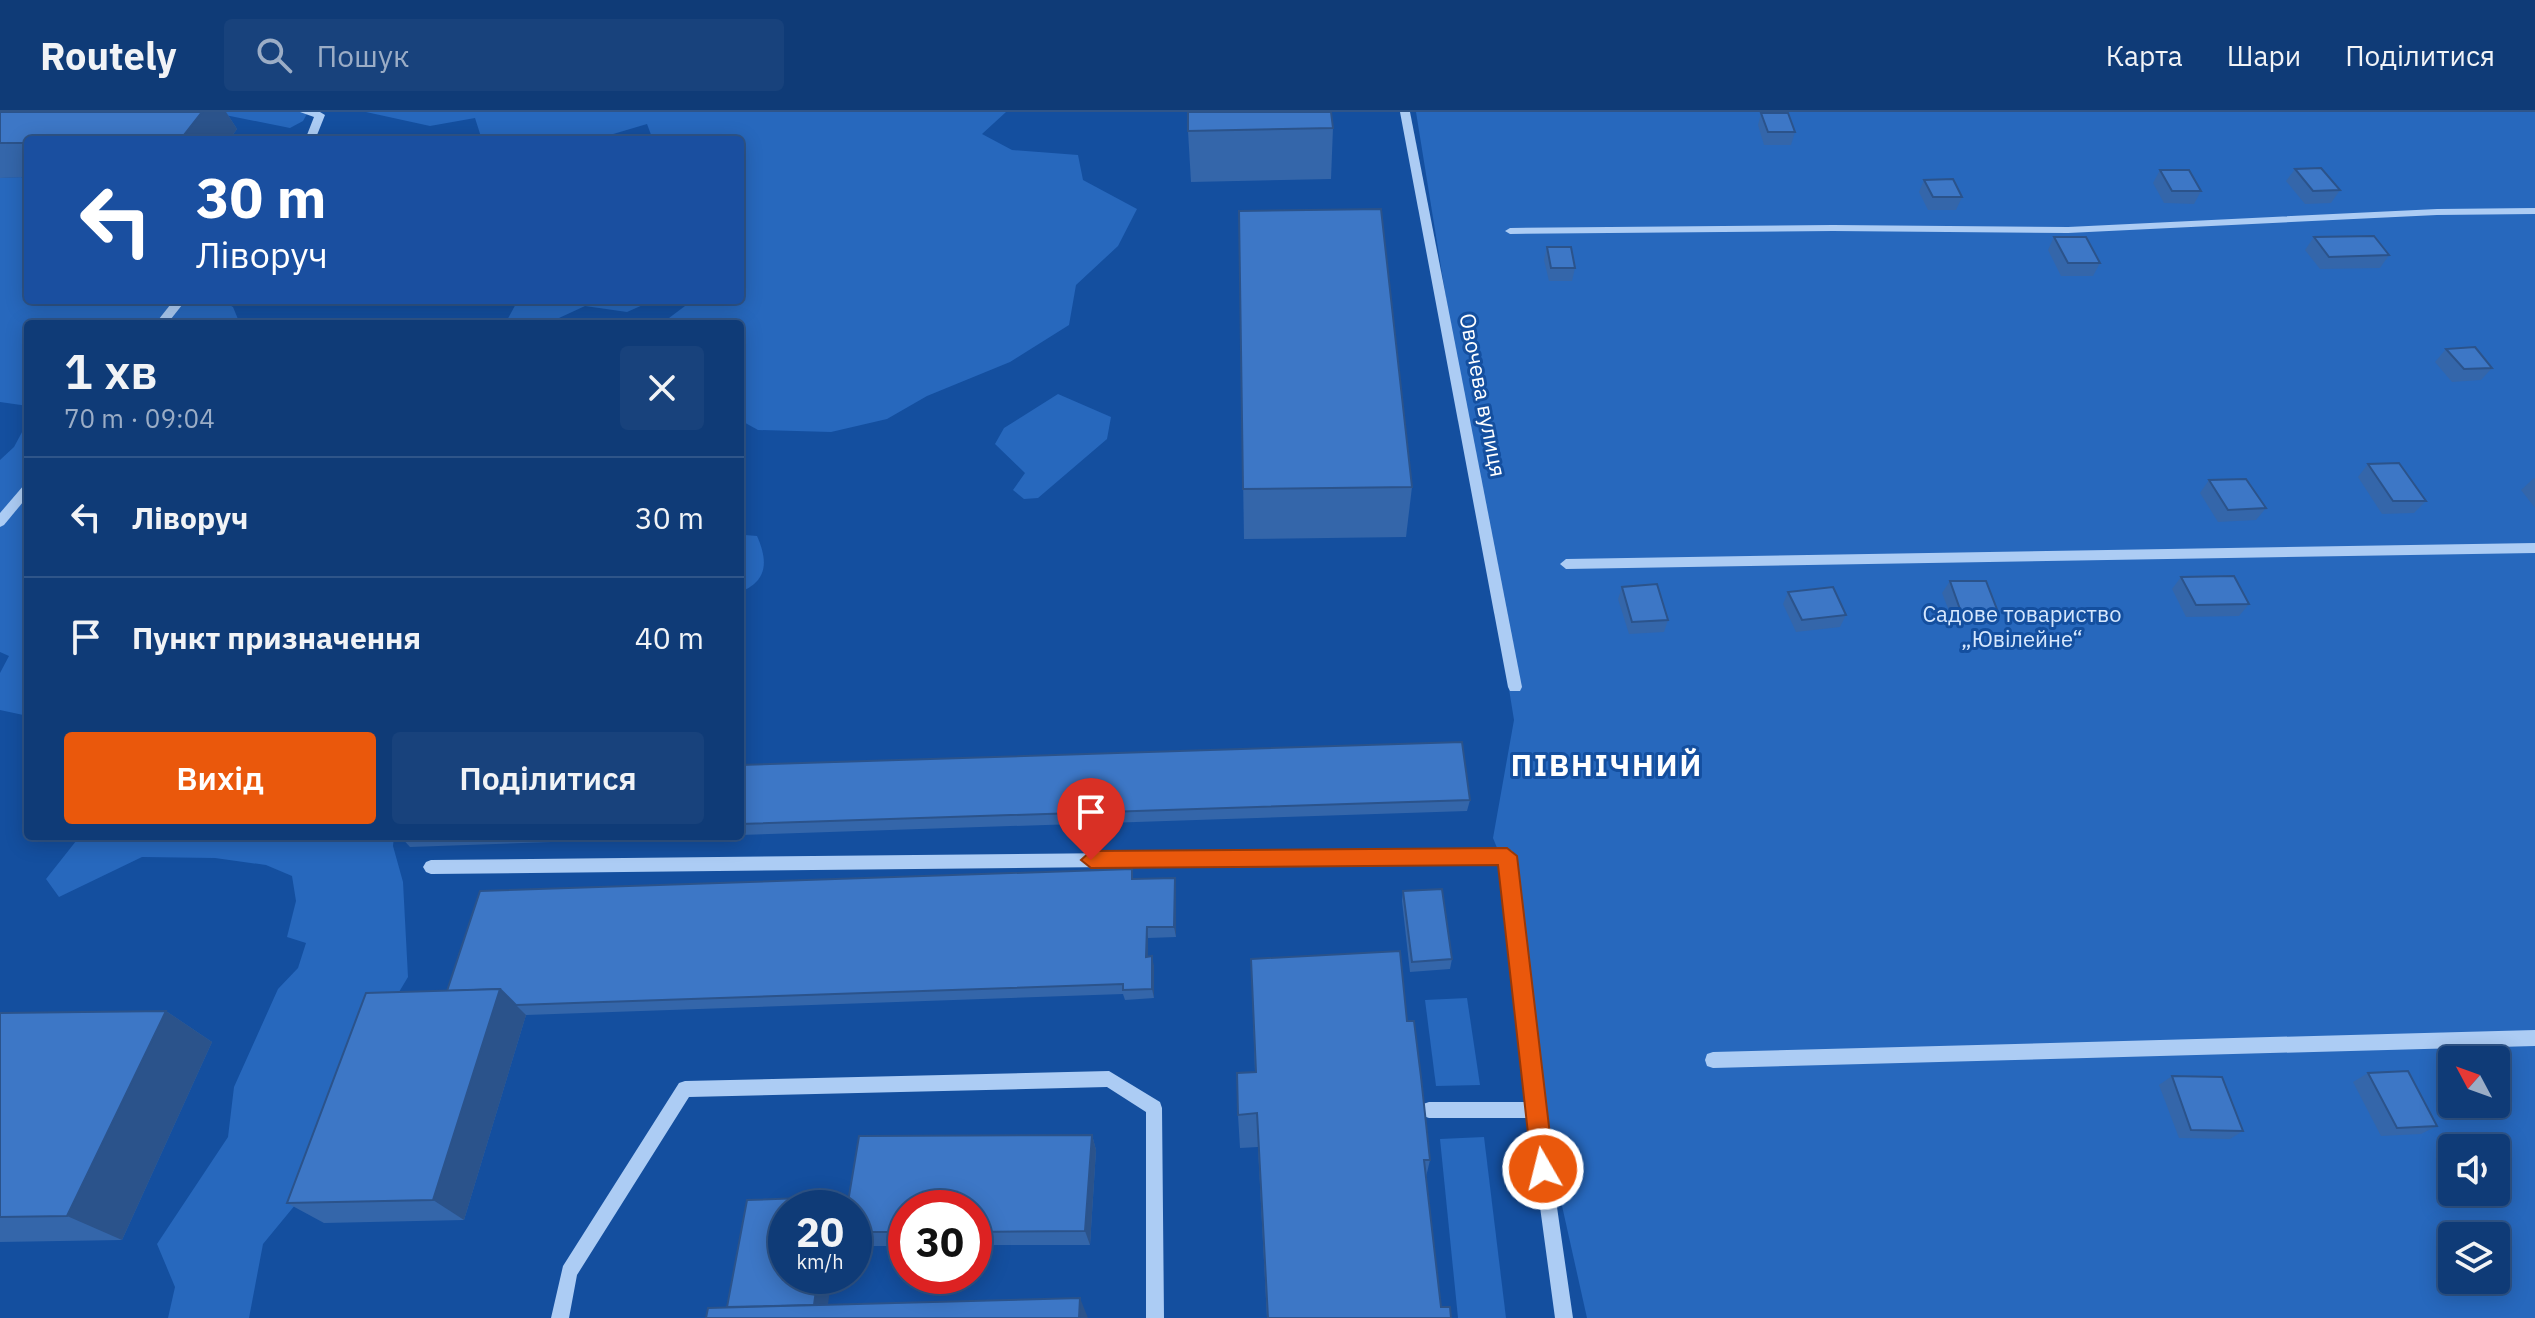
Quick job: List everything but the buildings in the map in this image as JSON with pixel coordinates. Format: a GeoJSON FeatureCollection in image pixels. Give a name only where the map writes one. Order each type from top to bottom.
{"type":"FeatureCollection","features":[{"type":"Feature","properties":{"kind":"street"},"geometry":{"type":"LineString","coordinates":[[305,112],[320,115],[312,136]]}},
{"type":"Feature","properties":{"kind":"street","name":"Овочева вулиця"},"geometry":{"type":"LineString","coordinates":[[1405,112],[1515,687]]}},
{"type":"Feature","properties":{"kind":"street"},"geometry":{"type":"LineString","coordinates":[[1510,231],[1833,228],[2068,230],[2437,212],[2535,211]]}},
{"type":"Feature","properties":{"kind":"street"},"geometry":{"type":"LineString","coordinates":[[164,320],[177,304]]}},
{"type":"Feature","properties":{"kind":"street"},"geometry":{"type":"LineString","coordinates":[[0,522],[24,493]]}},
{"type":"Feature","properties":{"kind":"street"},"geometry":{"type":"LineString","coordinates":[[1566,564],[2535,548]]}},
{"type":"Feature","properties":{"kind":"street"},"geometry":{"type":"LineString","coordinates":[[431,867],[1507,856],[1535,1110],[1564,1318]]}},
{"type":"Feature","properties":{"kind":"street"},"geometry":{"type":"LineString","coordinates":[[1713,1060],[2535,1038]]}},
{"type":"Feature","properties":{"kind":"street"},"geometry":{"type":"LineString","coordinates":[[560,1318],[569,1272],[685,1089],[1109,1079],[1154,1108],[1155,1318]]}},
{"type":"Feature","properties":{"kind":"street"},"geometry":{"type":"LineString","coordinates":[[1429,1110],[1535,1110]]}},
{"type":"Feature","properties":{"kind":"green space"},"geometry":{"type":"Polygon","coordinates":[[[210,112],[308,112],[303,121],[290,128],[210,112]]]}},
{"type":"Feature","properties":{"kind":"green space"},"geometry":{"type":"Polygon","coordinates":[[[366,112],[1006,112],[982,134],[1012,150],[1078,155],[1083,180],[1137,209],[1118,246],[1076,285],[1069,325],[1010,362],[927,396],[887,419],[831,432],[758,430],[744,422],[744,320],[666,320],[688,304],[744,304],[744,136],[652,136],[647,124],[606,136],[481,136],[475,118],[430,126],[366,112]]]}},
{"type":"Feature","properties":{"kind":"green space","name":"Садове товариство „Ювілейне“"},"geometry":{"type":"Polygon","coordinates":[[[1416,112],[2535,112],[2535,1318],[1587,1318],[1546,1134],[1523,947],[1523,912],[1493,838],[1514,720],[1416,112]]]}},
{"type":"Feature","properties":{"kind":"green space"},"geometry":{"type":"Polygon","coordinates":[[[0,178],[24,179],[24,304],[227,304],[233,307],[238,320],[24,320],[24,405],[0,402],[0,178]]]}},
{"type":"Feature","properties":{"kind":"green space"},"geometry":{"type":"Polygon","coordinates":[[[516,304],[645,304],[627,312],[585,306],[555,320],[507,320],[516,304]]]}},
{"type":"Feature","properties":{"kind":"green space"},"geometry":{"type":"Polygon","coordinates":[[[1058,394],[1111,417],[1107,439],[1038,498],[1024,499],[1013,490],[1025,473],[995,444],[1004,428],[1058,394]]]}},
{"type":"Feature","properties":{"kind":"green space"},"geometry":{"type":"Polygon","coordinates":[[[24,428],[24,715],[0,710],[0,673],[9,656],[0,652],[0,460],[14,447],[24,428]]]}},
{"type":"Feature","properties":{"kind":"green space"},"geometry":{"type":"Polygon","coordinates":[[[744,536],[757,536],[764,562],[761,576],[744,590],[744,536]]]}},
{"type":"Feature","properties":{"kind":"green space"},"geometry":{"type":"Polygon","coordinates":[[[77,840],[394,840],[403,882],[408,977],[381,1022],[305,1193],[263,1244],[249,1318],[168,1318],[175,1287],[157,1244],[228,1137],[234,1087],[278,989],[298,968],[306,943],[287,937],[296,901],[292,876],[266,865],[215,858],[142,857],[59,897],[46,879],[77,840]]]}},
{"type":"Feature","properties":{"kind":"green space"},"geometry":{"type":"Polygon","coordinates":[[[1467,998],[1480,1085],[1436,1086],[1425,1000],[1467,998]]]}},
{"type":"Feature","properties":{"kind":"green space"},"geometry":{"type":"Polygon","coordinates":[[[1484,1137],[1506,1318],[1458,1318],[1440,1139],[1484,1137]]]}},
{"type":"Feature","properties":{"kind":"district","name":"ПІВНІЧНИЙ"},"geometry":{"type":"Point","coordinates":[1607,766]}},
{"type":"Feature","properties":{"kind":"route"},"geometry":{"type":"LineString","coordinates":[[1091,860],[1507,856],[1543,1169]]}}]}
